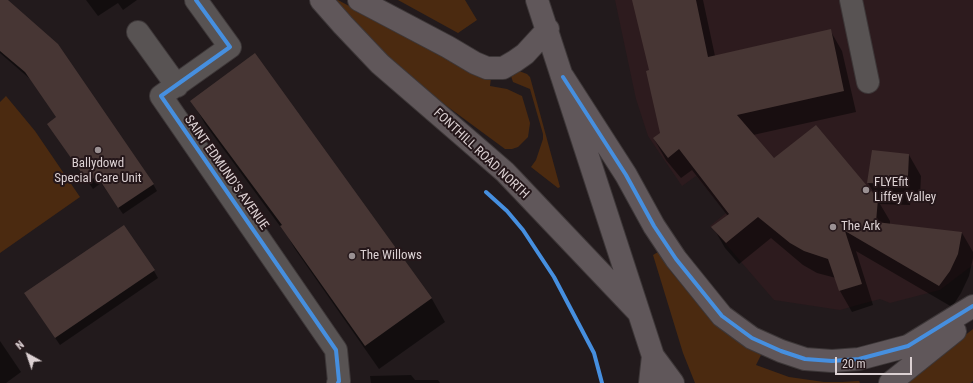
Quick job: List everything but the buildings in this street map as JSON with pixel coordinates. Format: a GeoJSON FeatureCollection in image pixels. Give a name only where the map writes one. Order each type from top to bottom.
{"type":"FeatureCollection","features":[{"type":"Feature","properties":{"kind":"main road","name":"FONTHILL ROAD NORTH"},"geometry":{"type":"LineString","coordinates":[[322,0],[347,30],[380,64],[505,172],[638,312]]}},
{"type":"Feature","properties":{"kind":"main road"},"geometry":{"type":"LineString","coordinates":[[359,0],[475,63],[487,68],[503,68],[515,62],[525,54],[548,29]]}},
{"type":"Feature","properties":{"kind":"main road","name":"FONTHILL ROAD NORTH"},"geometry":{"type":"LineString","coordinates":[[537,0],[548,29],[638,312],[654,356],[673,383]]}},
{"type":"Feature","properties":{"kind":"main road"},"geometry":{"type":"LineString","coordinates":[[563,77],[626,175],[654,226],[676,259],[722,316],[752,338],[781,351],[806,359],[832,361],[859,359],[908,346],[973,306]]}},
{"type":"Feature","properties":{"kind":"main road"},"geometry":{"type":"LineString","coordinates":[[890,383],[973,316]]}},
{"type":"Feature","properties":{"kind":"main road","name":"FONTHILL ROAD NORTH"},"geometry":{"type":"LineString","coordinates":[[650,383],[654,356]]}},
{"type":"Feature","properties":{"kind":"street","name":"SAINT EDMUND'S AVENUE"},"geometry":{"type":"LineString","coordinates":[[196,0],[230,47],[161,96],[336,350],[338,383]]}},
{"type":"Feature","properties":{"kind":"street"},"geometry":{"type":"LineString","coordinates":[[851,0],[868,82]]}},
{"type":"Feature","properties":{"kind":"street"},"geometry":{"type":"LineString","coordinates":[[138,32],[176,86]]}},
{"type":"Feature","properties":{"kind":"shaded area"},"geometry":{"type":"Polygon","coordinates":[[[338,0],[419,44],[491,78],[490,86],[507,89],[522,96],[530,123],[528,137],[518,147],[505,149],[410,79],[335,1],[338,0]]]}},
{"type":"Feature","properties":{"kind":"shaded area"},"geometry":{"type":"Polygon","coordinates":[[[398,0],[465,0],[477,20],[458,33],[398,0]]]}},
{"type":"Feature","properties":{"kind":"shaded area"},"geometry":{"type":"Polygon","coordinates":[[[615,0],[973,0],[973,265],[940,290],[890,303],[880,299],[840,310],[774,300],[710,226],[726,213],[696,176],[682,186],[648,136],[636,99],[615,0]]]}},
{"type":"Feature","properties":{"kind":"shaded area"},"geometry":{"type":"Polygon","coordinates":[[[519,71],[530,77],[560,187],[558,188],[531,167],[536,160],[543,139],[543,134],[530,89],[513,82],[511,76],[519,71]]]}},
{"type":"Feature","properties":{"kind":"shaded area"},"geometry":{"type":"Polygon","coordinates":[[[6,96],[35,131],[80,197],[0,253],[0,102],[6,96]]]}},
{"type":"Feature","properties":{"kind":"shaded area"},"geometry":{"type":"Polygon","coordinates":[[[658,252],[672,273],[722,330],[761,355],[756,365],[789,377],[824,382],[859,381],[860,383],[695,383],[683,353],[653,255],[658,252]]]}},
{"type":"Feature","properties":{"kind":"shaded area"},"geometry":{"type":"Polygon","coordinates":[[[973,329],[973,381],[971,383],[904,383],[973,329]]]}},
{"type":"Feature","properties":{"kind":"cycle path"},"geometry":{"type":"LineString","coordinates":[[196,0],[230,47],[161,96],[336,350],[338,383]]}},
{"type":"Feature","properties":{"kind":"cycle path"},"geometry":{"type":"LineString","coordinates":[[563,77],[626,175],[654,226],[676,259],[722,316],[752,338],[781,351],[805,359],[832,361],[859,359],[908,346],[973,306]]}},
{"type":"Feature","properties":{"kind":"cycle path"},"geometry":{"type":"LineString","coordinates":[[486,192],[507,211],[523,230],[554,277],[594,353],[602,383]]}},
{"type":"Feature","properties":{"kind":"place","name":"Ballydowd Special Care Unit"},"geometry":{"type":"Point","coordinates":[98,150]}},
{"type":"Feature","properties":{"kind":"place","name":"FLYEfit Liffey Valley"},"geometry":{"type":"Point","coordinates":[866,190]}},
{"type":"Feature","properties":{"kind":"place","name":"The Ark"},"geometry":{"type":"Point","coordinates":[833,227]}},
{"type":"Feature","properties":{"kind":"place","name":"The Willows"},"geometry":{"type":"Point","coordinates":[352,256]}}]}
